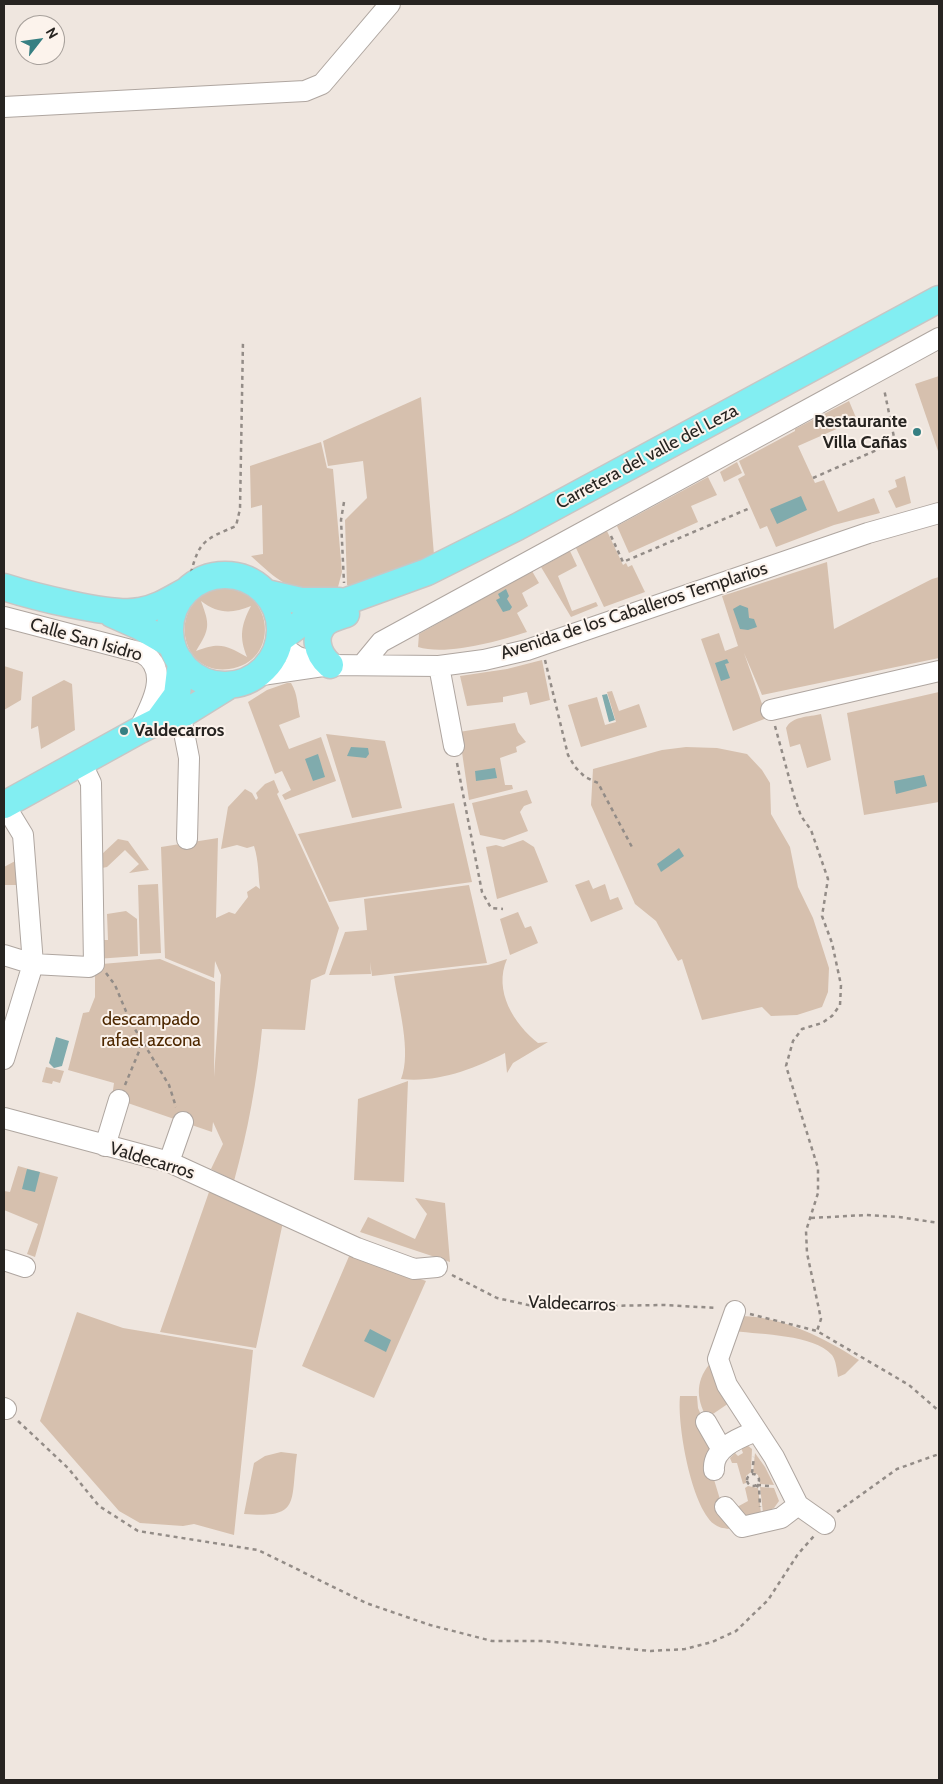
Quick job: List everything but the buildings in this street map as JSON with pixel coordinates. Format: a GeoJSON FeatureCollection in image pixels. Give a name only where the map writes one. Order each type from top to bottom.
{"type":"FeatureCollection","features":[{"type":"Feature","properties":{"kind":"main road","name":"Carretera del valle del Leza"},"geometry":{"type":"LineString","coordinates":[[279,642],[304,621],[351,600],[427,572],[517,528],[939,299]]}},
{"type":"Feature","properties":{"kind":"main road"},"geometry":{"type":"LineString","coordinates":[[326,665],[318,650],[317,638],[321,628],[327,622],[389,596],[427,572]]}},
{"type":"Feature","properties":{"kind":"main road"},"geometry":{"type":"LineString","coordinates":[[4,587],[100,609],[138,612],[158,607],[201,580],[218,575],[236,575],[253,582],[266,593],[276,607],[280,623],[279,642],[266,666],[255,676],[163,715],[4,805]]}},
{"type":"Feature","properties":{"kind":"main road"},"geometry":{"type":"LineString","coordinates":[[163,715],[177,654],[170,630],[172,616],[177,602],[185,591]]}},
{"type":"Feature","properties":{"kind":"main road"},"geometry":{"type":"LineString","coordinates":[[266,593],[301,601],[351,600]]}},
{"type":"Feature","properties":{"kind":"main road"},"geometry":{"type":"LineString","coordinates":[[100,609],[139,626],[177,654],[197,677],[208,682],[230,685]]}},
{"type":"Feature","properties":{"kind":"street"},"geometry":{"type":"LineString","coordinates":[[4,107],[304,91],[322,84],[390,4]]}},
{"type":"Feature","properties":{"kind":"street"},"geometry":{"type":"LineString","coordinates":[[362,665],[381,642],[939,338]]}},
{"type":"Feature","properties":{"kind":"street","name":"Avenida de los Caballeros Templarios"},"geometry":{"type":"LineString","coordinates":[[255,676],[326,665],[439,666],[484,660],[526,650],[868,533],[939,513]]}},
{"type":"Feature","properties":{"kind":"street","name":"Calle San Isidro"},"geometry":{"type":"LineString","coordinates":[[4,617],[142,653],[152,658],[156,666],[157,679],[149,710],[163,715]]}},
{"type":"Feature","properties":{"kind":"street","name":"Avenida de los Caballeros Templarios"},"geometry":{"type":"LineString","coordinates":[[279,642],[296,656],[326,665]]}},
{"type":"Feature","properties":{"kind":"street"},"geometry":{"type":"LineString","coordinates":[[439,666],[454,746]]}},
{"type":"Feature","properties":{"kind":"street"},"geometry":{"type":"LineString","coordinates":[[771,710],[939,671]]}},
{"type":"Feature","properties":{"kind":"street"},"geometry":{"type":"LineString","coordinates":[[163,715],[188,742],[187,839]]}},
{"type":"Feature","properties":{"kind":"street"},"geometry":{"type":"LineString","coordinates":[[4,955],[33,964],[89,967],[94,964],[91,783],[82,762]]}},
{"type":"Feature","properties":{"kind":"street"},"geometry":{"type":"LineString","coordinates":[[4,805],[23,835],[33,964],[4,1059]]}},
{"type":"Feature","properties":{"kind":"street"},"geometry":{"type":"LineString","coordinates":[[105,1146],[119,1100]]}},
{"type":"Feature","properties":{"kind":"street","name":"Valdecarros"},"geometry":{"type":"LineString","coordinates":[[4,1118],[169,1162],[357,1248],[414,1269],[437,1267]]}},
{"type":"Feature","properties":{"kind":"street"},"geometry":{"type":"LineString","coordinates":[[169,1162],[183,1122]]}},
{"type":"Feature","properties":{"kind":"street"},"geometry":{"type":"LineString","coordinates":[[4,1260],[25,1268]]}},
{"type":"Feature","properties":{"kind":"street"},"geometry":{"type":"LineString","coordinates":[[735,1311],[718,1359],[727,1385],[774,1457],[798,1505],[825,1524]]}},
{"type":"Feature","properties":{"kind":"street"},"geometry":{"type":"LineString","coordinates":[[706,1422],[718,1443],[724,1448]]}},
{"type":"Feature","properties":{"kind":"street"},"geometry":{"type":"LineString","coordinates":[[714,1470],[716,1455],[724,1448],[756,1431]]}},
{"type":"Feature","properties":{"kind":"street"},"geometry":{"type":"LineString","coordinates":[[725,1507],[742,1527],[781,1518],[798,1505]]}},
{"type":"Feature","properties":{"kind":"path"},"geometry":{"type":"LineString","coordinates":[[185,591],[200,546],[216,534],[236,526],[240,509],[243,340]]}},
{"type":"Feature","properties":{"kind":"path"},"geometry":{"type":"LineString","coordinates":[[813,478],[896,442],[884,389]]}},
{"type":"Feature","properties":{"kind":"path"},"geometry":{"type":"LineString","coordinates":[[344,502],[341,520],[345,593],[351,600]]}},
{"type":"Feature","properties":{"kind":"path"},"geometry":{"type":"LineString","coordinates":[[611,536],[623,562],[750,508]]}},
{"type":"Feature","properties":{"kind":"path"},"geometry":{"type":"LineString","coordinates":[[543,656],[547,664],[568,755],[574,767],[585,777],[598,783],[633,849]]}},
{"type":"Feature","properties":{"kind":"path"},"geometry":{"type":"LineString","coordinates":[[771,710],[794,796],[801,816],[812,830],[828,879],[822,916],[832,943],[841,985],[840,1005],[832,1016],[822,1023],[802,1029],[793,1041],[786,1066],[818,1168],[818,1193],[806,1231],[807,1253],[821,1319],[816,1331]]}},
{"type":"Feature","properties":{"kind":"path"},"geometry":{"type":"LineString","coordinates":[[454,746],[462,799],[482,892],[486,903],[491,908],[503,909]]}},
{"type":"Feature","properties":{"kind":"path"},"geometry":{"type":"LineString","coordinates":[[94,964],[101,967],[108,975],[140,1040],[169,1085],[183,1122]]}},
{"type":"Feature","properties":{"kind":"path"},"geometry":{"type":"LineString","coordinates":[[119,1100],[140,1049],[140,1040]]}},
{"type":"Feature","properties":{"kind":"path"},"geometry":{"type":"LineString","coordinates":[[811,1218],[866,1215],[939,1223]]}},
{"type":"Feature","properties":{"kind":"path","name":"Valdecarros"},"geometry":{"type":"LineString","coordinates":[[437,1267],[497,1298],[536,1307],[664,1305],[735,1311],[816,1331],[909,1385],[939,1411]]}},
{"type":"Feature","properties":{"kind":"path"},"geometry":{"type":"LineString","coordinates":[[5,1409],[68,1468],[99,1506],[138,1532],[258,1550],[366,1602],[430,1625],[492,1640],[543,1641],[651,1651],[685,1649],[712,1642],[736,1631],[768,1600],[798,1554],[833,1515],[897,1469],[939,1454]]}},
{"type":"Feature","properties":{"kind":"path"},"geometry":{"type":"LineString","coordinates":[[744,1486],[748,1484],[757,1486],[759,1478],[755,1473],[747,1477],[748,1484]]}},
{"type":"Feature","properties":{"kind":"green space"},"geometry":{"type":"Polygon","coordinates":[[[939,376],[939,450],[938,451],[915,384],[939,376]]]}},
{"type":"Feature","properties":{"kind":"green space"},"geometry":{"type":"Polygon","coordinates":[[[421,397],[434,555],[401,570],[352,586],[347,585],[345,520],[367,498],[363,461],[328,466],[323,441],[421,397]]]}},
{"type":"Feature","properties":{"kind":"green space"},"geometry":{"type":"Polygon","coordinates":[[[849,401],[857,420],[798,446],[815,483],[824,480],[838,512],[874,498],[880,513],[834,525],[776,547],[767,526],[760,529],[738,479],[745,475],[739,461],[849,401]]]}},
{"type":"Feature","properties":{"kind":"green space"},"geometry":{"type":"Polygon","coordinates":[[[321,442],[327,468],[333,469],[342,572],[338,587],[298,587],[282,581],[251,556],[263,554],[262,505],[251,508],[250,466],[321,442]]]}},
{"type":"Feature","properties":{"kind":"green space"},"geometry":{"type":"Polygon","coordinates":[[[737,462],[742,473],[724,482],[720,472],[737,462]]]}},
{"type":"Feature","properties":{"kind":"green space"},"geometry":{"type":"Polygon","coordinates":[[[905,476],[911,503],[896,508],[888,491],[897,487],[895,480],[905,476]]]}},
{"type":"Feature","properties":{"kind":"green space"},"geometry":{"type":"Polygon","coordinates":[[[708,477],[717,495],[691,506],[698,522],[629,553],[617,526],[708,477]]]}},
{"type":"Feature","properties":{"kind":"green space"},"geometry":{"type":"Polygon","coordinates":[[[607,531],[623,565],[626,563],[628,567],[632,565],[645,592],[604,607],[576,548],[607,531]]]}},
{"type":"Feature","properties":{"kind":"green space"},"geometry":{"type":"Polygon","coordinates":[[[570,551],[577,566],[558,576],[572,611],[596,602],[598,606],[571,617],[541,567],[570,551]]]}},
{"type":"Feature","properties":{"kind":"green space"},"geometry":{"type":"Polygon","coordinates":[[[827,562],[834,629],[939,577],[939,658],[762,695],[744,653],[767,718],[733,731],[701,639],[719,633],[725,651],[738,646],[722,596],[827,562]]]}},
{"type":"Feature","properties":{"kind":"green space"},"geometry":{"type":"Polygon","coordinates":[[[532,571],[539,583],[522,593],[528,606],[517,613],[527,632],[457,649],[443,650],[418,647],[419,634],[532,571]]]}},
{"type":"Feature","properties":{"kind":"green space"},"geometry":{"type":"Polygon","coordinates":[[[218,589],[237,590],[251,598],[260,610],[265,624],[264,639],[258,653],[246,663],[229,669],[212,668],[199,661],[190,650],[185,636],[185,621],[191,608],[201,596],[218,589]],[[201,601],[207,627],[196,651],[211,646],[223,646],[247,657],[242,631],[251,606],[225,611],[201,601]]]}},
{"type":"Feature","properties":{"kind":"green space"},"geometry":{"type":"Polygon","coordinates":[[[542,660],[550,700],[530,705],[527,692],[503,697],[503,702],[467,706],[460,676],[507,669],[542,660]]]}},
{"type":"Feature","properties":{"kind":"green space"},"geometry":{"type":"Polygon","coordinates":[[[4,666],[23,672],[21,700],[4,710],[4,666]]]}},
{"type":"Feature","properties":{"kind":"green space"},"geometry":{"type":"Polygon","coordinates":[[[64,680],[72,684],[75,730],[41,749],[38,726],[31,729],[32,697],[64,680]]]}},
{"type":"Feature","properties":{"kind":"green space"},"geometry":{"type":"Polygon","coordinates":[[[291,683],[295,691],[300,717],[279,725],[289,749],[321,737],[336,781],[285,800],[282,795],[291,790],[282,771],[275,774],[248,702],[267,690],[291,683]]]}},
{"type":"Feature","properties":{"kind":"green space"},"geometry":{"type":"Polygon","coordinates":[[[612,691],[619,711],[639,704],[647,727],[581,747],[568,705],[597,697],[605,725],[616,722],[607,692],[612,691]]]}},
{"type":"Feature","properties":{"kind":"green space"},"geometry":{"type":"Polygon","coordinates":[[[939,692],[939,802],[864,815],[847,713],[939,692]]]}},
{"type":"Feature","properties":{"kind":"green space"},"geometry":{"type":"Polygon","coordinates":[[[821,714],[831,760],[807,768],[800,744],[790,747],[786,728],[792,721],[797,719],[821,714]]]}},
{"type":"Feature","properties":{"kind":"green space"},"geometry":{"type":"Polygon","coordinates":[[[515,723],[518,732],[526,742],[516,747],[517,752],[500,758],[505,785],[512,785],[513,789],[469,800],[459,732],[515,723]]]}},
{"type":"Feature","properties":{"kind":"green space"},"geometry":{"type":"Polygon","coordinates":[[[326,734],[385,741],[402,808],[352,818],[326,734]]]}},
{"type":"Feature","properties":{"kind":"green space"},"geometry":{"type":"Polygon","coordinates":[[[686,747],[717,748],[747,754],[762,770],[770,783],[771,814],[790,847],[798,887],[813,918],[829,968],[828,992],[822,1007],[797,1015],[771,1016],[762,1007],[702,1020],[682,959],[678,961],[656,921],[635,904],[591,805],[593,769],[662,750],[686,747]]]}},
{"type":"Feature","properties":{"kind":"green space","name":"descampado rafael azcona"},"geometry":{"type":"Polygon","coordinates":[[[274,780],[279,792],[277,794],[339,928],[325,974],[311,980],[305,1030],[262,1029],[251,1106],[234,1181],[211,1169],[223,1144],[213,1122],[212,1132],[119,1100],[112,1097],[114,1083],[68,1070],[83,1013],[89,1012],[95,997],[95,973],[102,964],[160,959],[215,982],[214,1077],[221,975],[215,961],[214,978],[165,958],[161,847],[218,838],[216,918],[229,912],[235,914],[248,897],[247,892],[256,886],[260,889],[258,863],[254,846],[247,848],[237,845],[221,849],[228,807],[245,789],[252,793],[256,800],[258,798],[256,793],[265,784],[274,780]]]}},
{"type":"Feature","properties":{"kind":"green space"},"geometry":{"type":"Polygon","coordinates":[[[527,790],[532,803],[524,806],[520,812],[528,831],[504,840],[480,835],[472,803],[527,790]]]}},
{"type":"Feature","properties":{"kind":"green space"},"geometry":{"type":"Polygon","coordinates":[[[454,803],[472,882],[329,902],[298,834],[454,803]]]}},
{"type":"Feature","properties":{"kind":"green space"},"geometry":{"type":"Polygon","coordinates":[[[118,839],[128,841],[149,870],[129,873],[139,864],[125,850],[107,867],[102,868],[101,855],[118,839]]]}},
{"type":"Feature","properties":{"kind":"green space"},"geometry":{"type":"Polygon","coordinates":[[[523,840],[534,847],[548,882],[497,899],[486,847],[496,845],[503,847],[523,840]]]}},
{"type":"Feature","properties":{"kind":"green space"},"geometry":{"type":"Polygon","coordinates":[[[17,860],[22,885],[4,885],[4,867],[17,860]]]}},
{"type":"Feature","properties":{"kind":"green space"},"geometry":{"type":"Polygon","coordinates":[[[589,880],[593,889],[605,884],[610,900],[618,897],[623,909],[591,922],[575,885],[589,880]]]}},
{"type":"Feature","properties":{"kind":"green space"},"geometry":{"type":"Polygon","coordinates":[[[158,884],[161,953],[140,954],[138,885],[158,884]]]}},
{"type":"Feature","properties":{"kind":"green space"},"geometry":{"type":"Polygon","coordinates":[[[469,885],[487,963],[372,976],[370,962],[371,974],[329,975],[345,932],[367,930],[364,899],[469,885]]]}},
{"type":"Feature","properties":{"kind":"green space"},"geometry":{"type":"Polygon","coordinates":[[[126,911],[137,919],[138,956],[96,959],[96,940],[108,940],[107,914],[126,911]]]}},
{"type":"Feature","properties":{"kind":"green space"},"geometry":{"type":"Polygon","coordinates":[[[518,912],[525,928],[531,926],[538,943],[510,955],[500,919],[518,912]]]}},
{"type":"Feature","properties":{"kind":"green space"},"geometry":{"type":"Polygon","coordinates":[[[507,959],[503,971],[503,983],[504,995],[508,1006],[514,1017],[529,1035],[538,1043],[548,1042],[513,1063],[507,1073],[505,1053],[455,1074],[428,1079],[401,1079],[404,1068],[405,1042],[394,976],[488,965],[507,959]]]}},
{"type":"Feature","properties":{"kind":"green space"},"geometry":{"type":"Polygon","coordinates":[[[46,1067],[64,1071],[60,1083],[53,1081],[52,1084],[42,1082],[46,1067]]]}},
{"type":"Feature","properties":{"kind":"green space"},"geometry":{"type":"Polygon","coordinates":[[[408,1081],[404,1182],[354,1180],[358,1099],[408,1081]]]}},
{"type":"Feature","properties":{"kind":"green space"},"geometry":{"type":"Polygon","coordinates":[[[18,1166],[58,1177],[35,1257],[27,1254],[38,1224],[4,1210],[4,1191],[10,1192],[18,1166]]]}},
{"type":"Feature","properties":{"kind":"green space"},"geometry":{"type":"Polygon","coordinates":[[[212,1190],[283,1222],[256,1348],[160,1332],[209,1192],[212,1190]]]}},
{"type":"Feature","properties":{"kind":"green space"},"geometry":{"type":"Polygon","coordinates":[[[415,1198],[445,1203],[450,1262],[360,1232],[368,1217],[415,1239],[427,1214],[415,1198]]]}},
{"type":"Feature","properties":{"kind":"green space"},"geometry":{"type":"Polygon","coordinates":[[[350,1254],[426,1281],[374,1398],[302,1366],[350,1254]]]}},
{"type":"Feature","properties":{"kind":"green space"},"geometry":{"type":"Polygon","coordinates":[[[77,1312],[123,1328],[253,1350],[234,1535],[194,1524],[183,1526],[140,1523],[119,1511],[40,1421],[77,1312]]]}},
{"type":"Feature","properties":{"kind":"green space"},"geometry":{"type":"Polygon","coordinates":[[[742,1316],[773,1320],[803,1330],[859,1360],[845,1374],[838,1377],[832,1355],[823,1348],[800,1339],[735,1331],[742,1316]]]}},
{"type":"Feature","properties":{"kind":"green space"},"geometry":{"type":"Polygon","coordinates":[[[712,1361],[732,1401],[707,1418],[700,1403],[699,1388],[700,1381],[712,1361]]]}},
{"type":"Feature","properties":{"kind":"green space"},"geometry":{"type":"Polygon","coordinates":[[[680,1396],[697,1396],[698,1408],[714,1445],[712,1473],[729,1529],[714,1524],[706,1514],[692,1483],[683,1444],[680,1396]]]}},
{"type":"Feature","properties":{"kind":"green space"},"geometry":{"type":"Polygon","coordinates":[[[740,1445],[747,1445],[752,1449],[751,1472],[746,1476],[746,1483],[743,1484],[737,1463],[732,1463],[730,1458],[735,1453],[738,1456],[743,1453],[740,1445]]]}},
{"type":"Feature","properties":{"kind":"green space"},"geometry":{"type":"Polygon","coordinates":[[[281,1452],[297,1454],[290,1504],[284,1510],[276,1513],[263,1515],[244,1514],[254,1463],[265,1456],[281,1452]]]}},
{"type":"Feature","properties":{"kind":"green space"},"geometry":{"type":"Polygon","coordinates":[[[755,1453],[774,1485],[760,1484],[758,1475],[753,1472],[755,1453]]]}},
{"type":"Feature","properties":{"kind":"green space"},"geometry":{"type":"Polygon","coordinates":[[[748,1486],[758,1488],[761,1513],[754,1518],[744,1516],[737,1507],[748,1501],[745,1488],[748,1486]]]}},
{"type":"Feature","properties":{"kind":"green space"},"geometry":{"type":"Polygon","coordinates":[[[760,1487],[774,1488],[779,1501],[774,1508],[763,1513],[760,1487]]]}},
{"type":"Feature","properties":{"kind":"water"},"geometry":{"type":"Polygon","coordinates":[[[801,496],[807,510],[777,524],[770,509],[801,496]]]}},
{"type":"Feature","properties":{"kind":"water"},"geometry":{"type":"Polygon","coordinates":[[[506,589],[509,596],[507,599],[512,607],[510,610],[503,612],[496,600],[500,598],[498,594],[506,589]]]}},
{"type":"Feature","properties":{"kind":"water"},"geometry":{"type":"Polygon","coordinates":[[[740,605],[748,608],[749,618],[754,619],[757,627],[748,630],[740,629],[733,609],[740,605]]]}},
{"type":"Feature","properties":{"kind":"water"},"geometry":{"type":"Polygon","coordinates":[[[727,659],[729,663],[725,664],[730,678],[721,681],[715,663],[727,659]]]}},
{"type":"Feature","properties":{"kind":"water"},"geometry":{"type":"Polygon","coordinates":[[[607,694],[615,720],[609,722],[602,695],[607,694]]]}},
{"type":"Feature","properties":{"kind":"water"},"geometry":{"type":"Polygon","coordinates":[[[351,747],[368,748],[369,754],[366,758],[347,756],[351,747]]]}},
{"type":"Feature","properties":{"kind":"water"},"geometry":{"type":"Polygon","coordinates":[[[318,754],[325,777],[313,781],[305,759],[318,754]]]}},
{"type":"Feature","properties":{"kind":"water"},"geometry":{"type":"Polygon","coordinates":[[[495,768],[497,778],[476,781],[475,771],[495,768]]]}},
{"type":"Feature","properties":{"kind":"water"},"geometry":{"type":"Polygon","coordinates":[[[924,775],[927,786],[896,794],[894,781],[924,775]]]}},
{"type":"Feature","properties":{"kind":"water"},"geometry":{"type":"Polygon","coordinates":[[[679,848],[684,856],[661,872],[657,864],[679,848]]]}},
{"type":"Feature","properties":{"kind":"water"},"geometry":{"type":"Polygon","coordinates":[[[56,1037],[69,1041],[62,1066],[54,1068],[49,1063],[56,1037]]]}},
{"type":"Feature","properties":{"kind":"water"},"geometry":{"type":"Polygon","coordinates":[[[27,1169],[40,1172],[35,1192],[22,1189],[27,1169]]]}},
{"type":"Feature","properties":{"kind":"water"},"geometry":{"type":"Polygon","coordinates":[[[370,1329],[391,1340],[386,1352],[364,1341],[370,1329]]]}},
{"type":"Feature","properties":{"kind":"place","name":"Restaurante Villa Cañas"},"geometry":{"type":"Point","coordinates":[917,432]}},
{"type":"Feature","properties":{"kind":"place","name":"Valdecarros"},"geometry":{"type":"Point","coordinates":[124,731]}}]}
